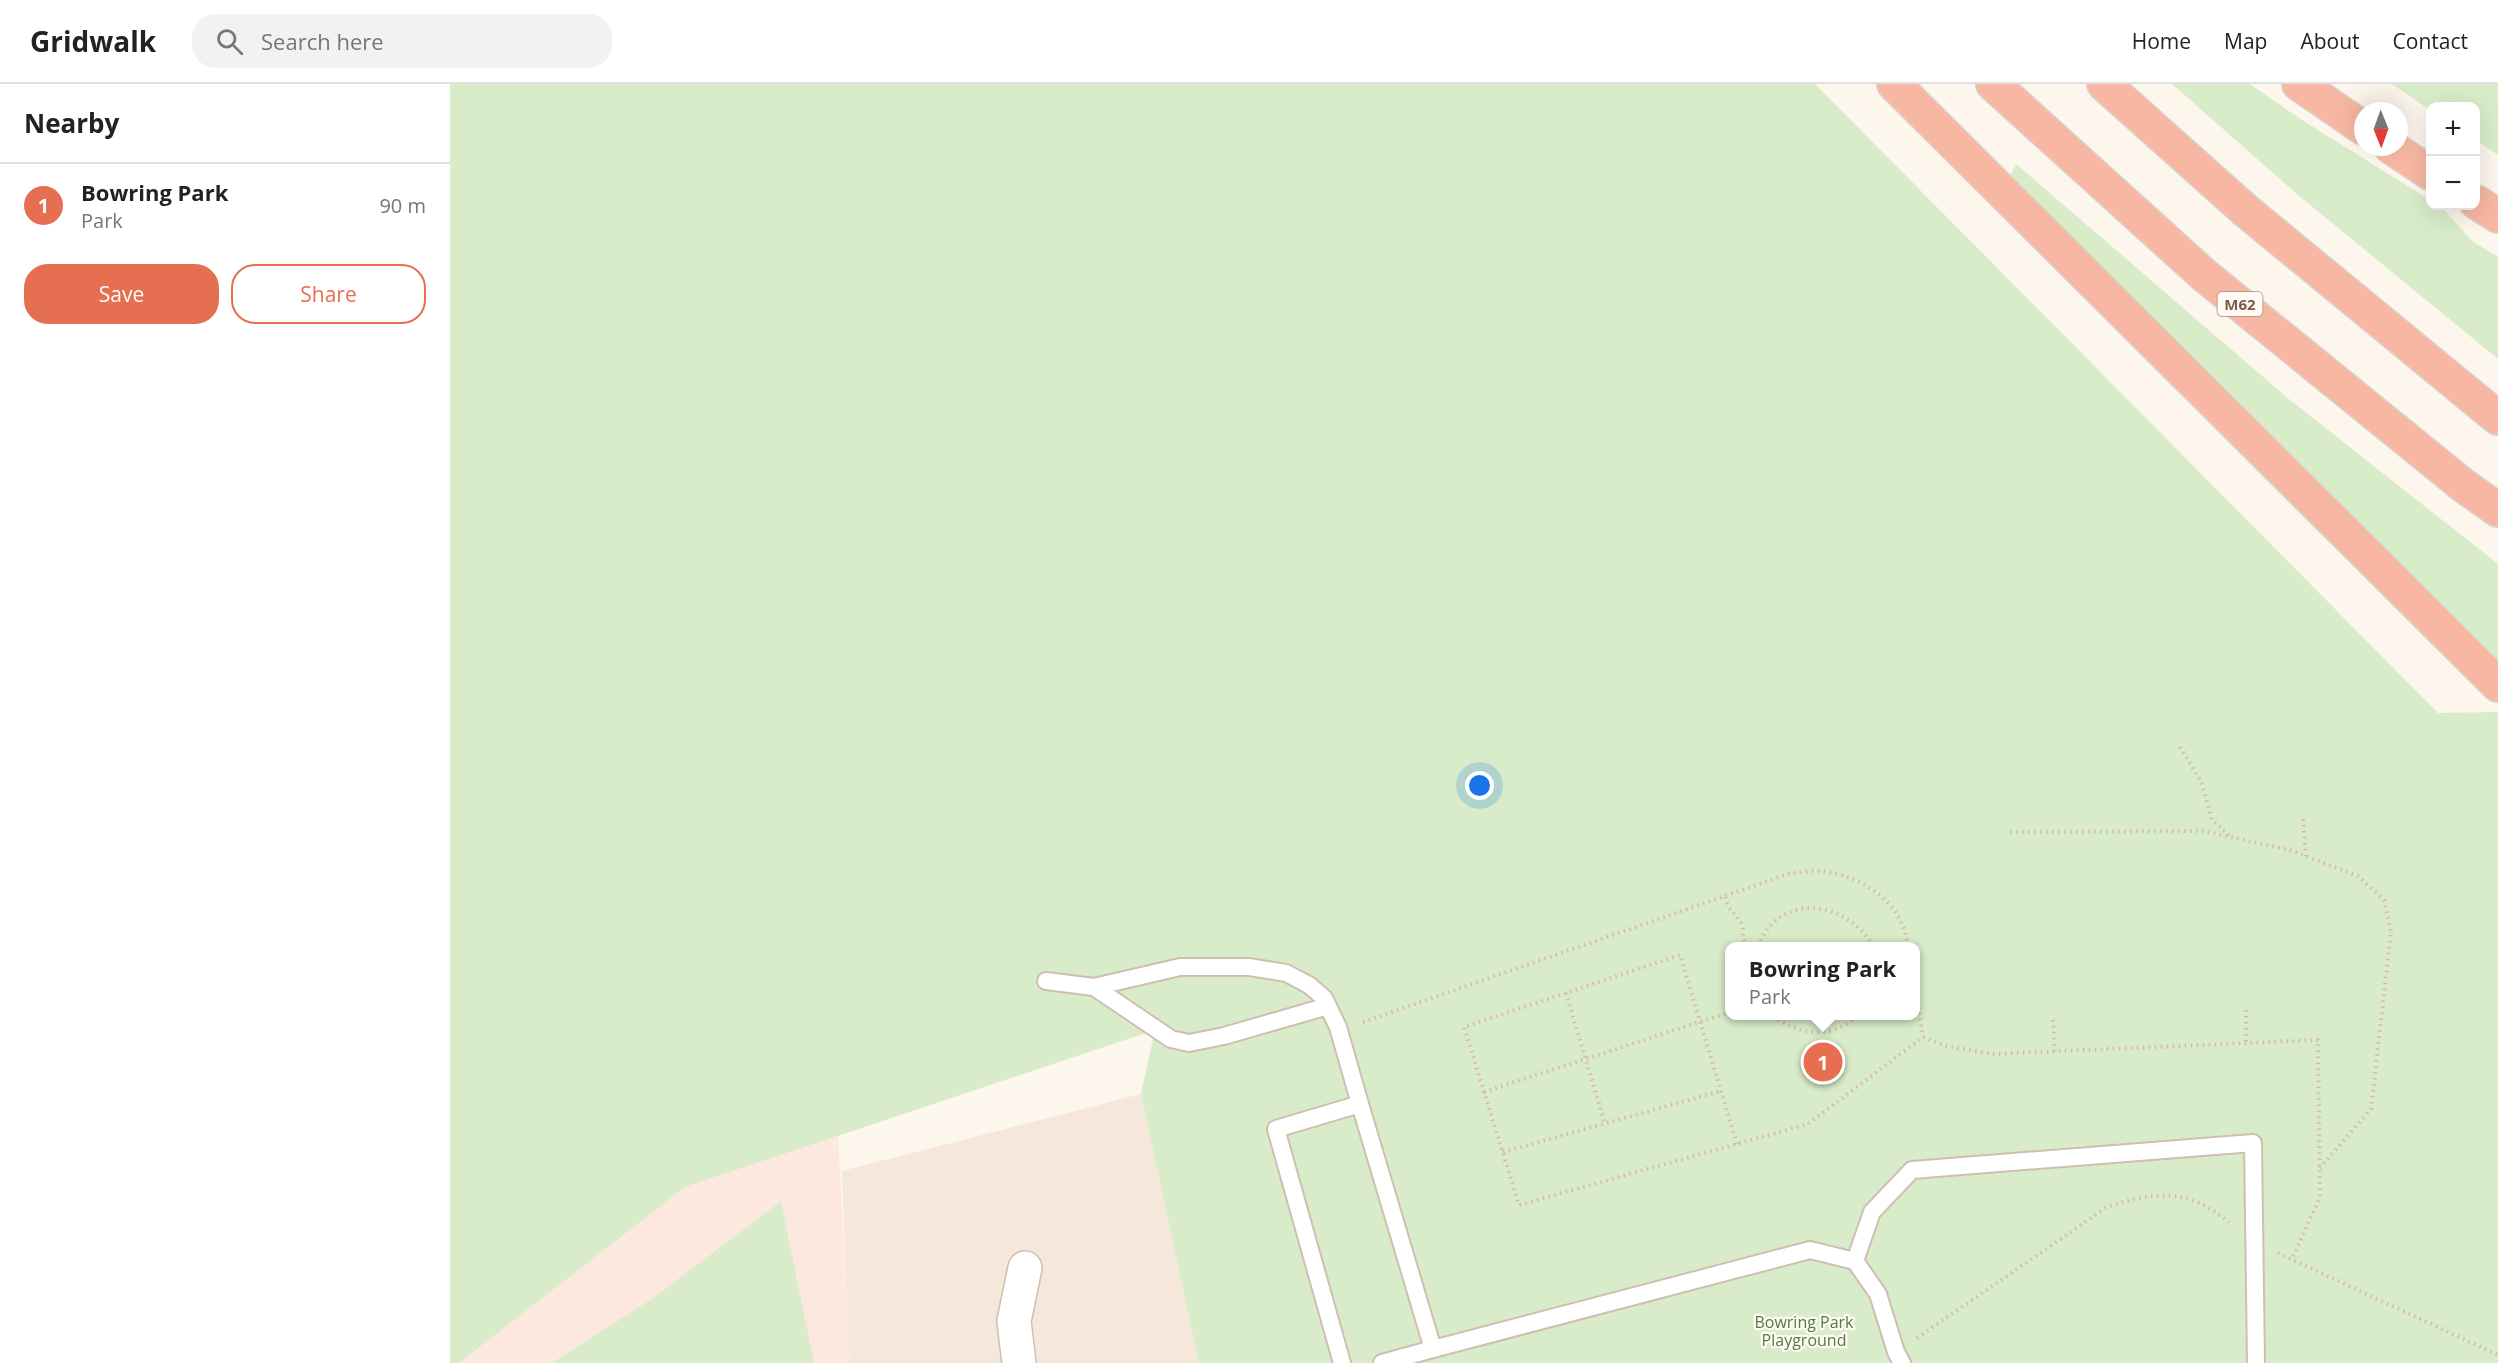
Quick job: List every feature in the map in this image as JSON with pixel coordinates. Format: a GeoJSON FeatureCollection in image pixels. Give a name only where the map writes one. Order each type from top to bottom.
{"type":"FeatureCollection","features":[{"type":"Feature","properties":{"kind":"highway"},"geometry":{"type":"LineString","coordinates":[[1894,84],[2498,685]]}},
{"type":"Feature","properties":{"kind":"highway","name":"M62"},"geometry":{"type":"LineString","coordinates":[[1994,84],[2204,275],[2464,486],[2498,510]]}},
{"type":"Feature","properties":{"kind":"highway"},"geometry":{"type":"LineString","coordinates":[[2104,84],[2245,210],[2498,418]]}},
{"type":"Feature","properties":{"kind":"highway"},"geometry":{"type":"LineString","coordinates":[[2299,84],[2354,122]]}},
{"type":"Feature","properties":{"kind":"highway"},"geometry":{"type":"LineString","coordinates":[[2404,156],[2426,170]]}},
{"type":"Feature","properties":{"kind":"highway"},"geometry":{"type":"LineString","coordinates":[[2480,205],[2498,216]]}},
{"type":"Feature","properties":{"kind":"street"},"geometry":{"type":"LineString","coordinates":[[1019,1363],[1014,1321],[1025,1268]]}},
{"type":"Feature","properties":{"kind":"lane"},"geometry":{"type":"LineString","coordinates":[[1046,981],[1094,987],[1180,967],[1249,967],[1286,973],[1309,985],[1324,998],[1338,1027],[1433,1349]]}},
{"type":"Feature","properties":{"kind":"lane"},"geometry":{"type":"LineString","coordinates":[[1094,987],[1171,1039],[1189,1043],[1224,1036],[1328,1006]]}},
{"type":"Feature","properties":{"kind":"lane"},"geometry":{"type":"LineString","coordinates":[[1342,1363],[1276,1129],[1360,1104]]}},
{"type":"Feature","properties":{"kind":"lane"},"geometry":{"type":"LineString","coordinates":[[1855,1261],[1872,1212],[1912,1170],[2253,1143],[2256,1363]]}},
{"type":"Feature","properties":{"kind":"lane"},"geometry":{"type":"LineString","coordinates":[[1382,1363],[1810,1250],[1855,1261],[1878,1294],[1899,1358]]}},
{"type":"Feature","properties":{"kind":"path"},"geometry":{"type":"LineString","coordinates":[[2180,747],[2201,781],[2212,820],[2231,837]]}},
{"type":"Feature","properties":{"kind":"path"},"geometry":{"type":"LineString","coordinates":[[2303,819],[2306,856]]}},
{"type":"Feature","properties":{"kind":"path"},"geometry":{"type":"LineString","coordinates":[[2010,832],[2203,831],[2290,850],[2306,856],[2358,876],[2384,900],[2391,931],[2371,1109],[2320,1168]]}},
{"type":"Feature","properties":{"kind":"path"},"geometry":{"type":"LineString","coordinates":[[1338,1027],[1375,1019],[1788,874],[1818,871],[1841,874],[1859,881],[1884,898],[1898,915],[1907,942]]}},
{"type":"Feature","properties":{"kind":"path"},"geometry":{"type":"LineString","coordinates":[[1725,897],[1727,908],[1742,923],[1744,942]]}},
{"type":"Feature","properties":{"kind":"path"},"geometry":{"type":"LineString","coordinates":[[1761,942],[1773,924],[1790,913],[1809,908],[1829,909],[1847,917],[1862,929],[1870,942]]}},
{"type":"Feature","properties":{"kind":"path"},"geometry":{"type":"LineString","coordinates":[[1737,1144],[1680,955],[1464,1027],[1519,1205],[1737,1144],[1808,1124],[1923,1037]]}},
{"type":"Feature","properties":{"kind":"path"},"geometry":{"type":"LineString","coordinates":[[1566,993],[1605,1124]]}},
{"type":"Feature","properties":{"kind":"path"},"geometry":{"type":"LineString","coordinates":[[2246,1010],[2246,1043]]}},
{"type":"Feature","properties":{"kind":"path"},"geometry":{"type":"LineString","coordinates":[[1484,1092],[1725,1014]]}},
{"type":"Feature","properties":{"kind":"path"},"geometry":{"type":"LineString","coordinates":[[1920,1019],[1923,1037]]}},
{"type":"Feature","properties":{"kind":"path"},"geometry":{"type":"LineString","coordinates":[[1778,1020],[1788,1027],[1809,1032],[1830,1031],[1852,1020]]}},
{"type":"Feature","properties":{"kind":"path"},"geometry":{"type":"LineString","coordinates":[[2053,1020],[2055,1051]]}},
{"type":"Feature","properties":{"kind":"path"},"geometry":{"type":"LineString","coordinates":[[1923,1037],[1946,1046],[1992,1054],[2318,1040],[2320,1197],[2292,1259]]}},
{"type":"Feature","properties":{"kind":"path"},"geometry":{"type":"LineString","coordinates":[[1503,1152],[1721,1091]]}},
{"type":"Feature","properties":{"kind":"path"},"geometry":{"type":"LineString","coordinates":[[1899,1358],[2079,1225],[2107,1207],[2134,1198],[2161,1194],[2184,1198],[2216,1211],[2253,1241],[2498,1355]]}},
{"type":"Feature","properties":{"kind":"shaded area"},"geometry":{"type":"Polygon","coordinates":[[[1141,1094],[1199,1363],[850,1363],[842,1171],[1141,1094]]]}},
{"type":"Feature","properties":{"kind":"shaded area"},"geometry":{"type":"Polygon","coordinates":[[[838,1135],[850,1363],[459,1363],[685,1187],[838,1135]]]}},
{"type":"Feature","properties":{"kind":"green space","name":"Bowring Park Playground"},"geometry":{"type":"Polygon","coordinates":[[[450,84],[1815,84],[2438,713],[2498,712],[2498,1363],[1199,1363],[1141,1094],[1155,1030],[685,1187],[459,1363],[450,1363],[450,84]]]}},
{"type":"Feature","properties":{"kind":"green space"},"geometry":{"type":"Polygon","coordinates":[[[2172,84],[2250,84],[2354,152],[2354,156],[2360,156],[2426,197],[2426,210],[2445,210],[2472,241],[2498,257],[2498,359],[2298,195],[2172,84]]]}},
{"type":"Feature","properties":{"kind":"green space"},"geometry":{"type":"Polygon","coordinates":[[[2392,84],[2498,84],[2498,155],[2480,143],[2480,102],[2426,102],[2426,107],[2392,84]]]}},
{"type":"Feature","properties":{"kind":"green space"},"geometry":{"type":"Polygon","coordinates":[[[2016,164],[2290,400],[2498,564],[2498,675],[2008,180],[2016,164]]]}},
{"type":"Feature","properties":{"kind":"green space"},"geometry":{"type":"Polygon","coordinates":[[[781,1201],[814,1363],[552,1363],[652,1299],[781,1201]]]}},
{"type":"Feature","properties":{"kind":"place","name":"Bowring Park"},"geometry":{"type":"Point","coordinates":[1823,1062]}}]}
